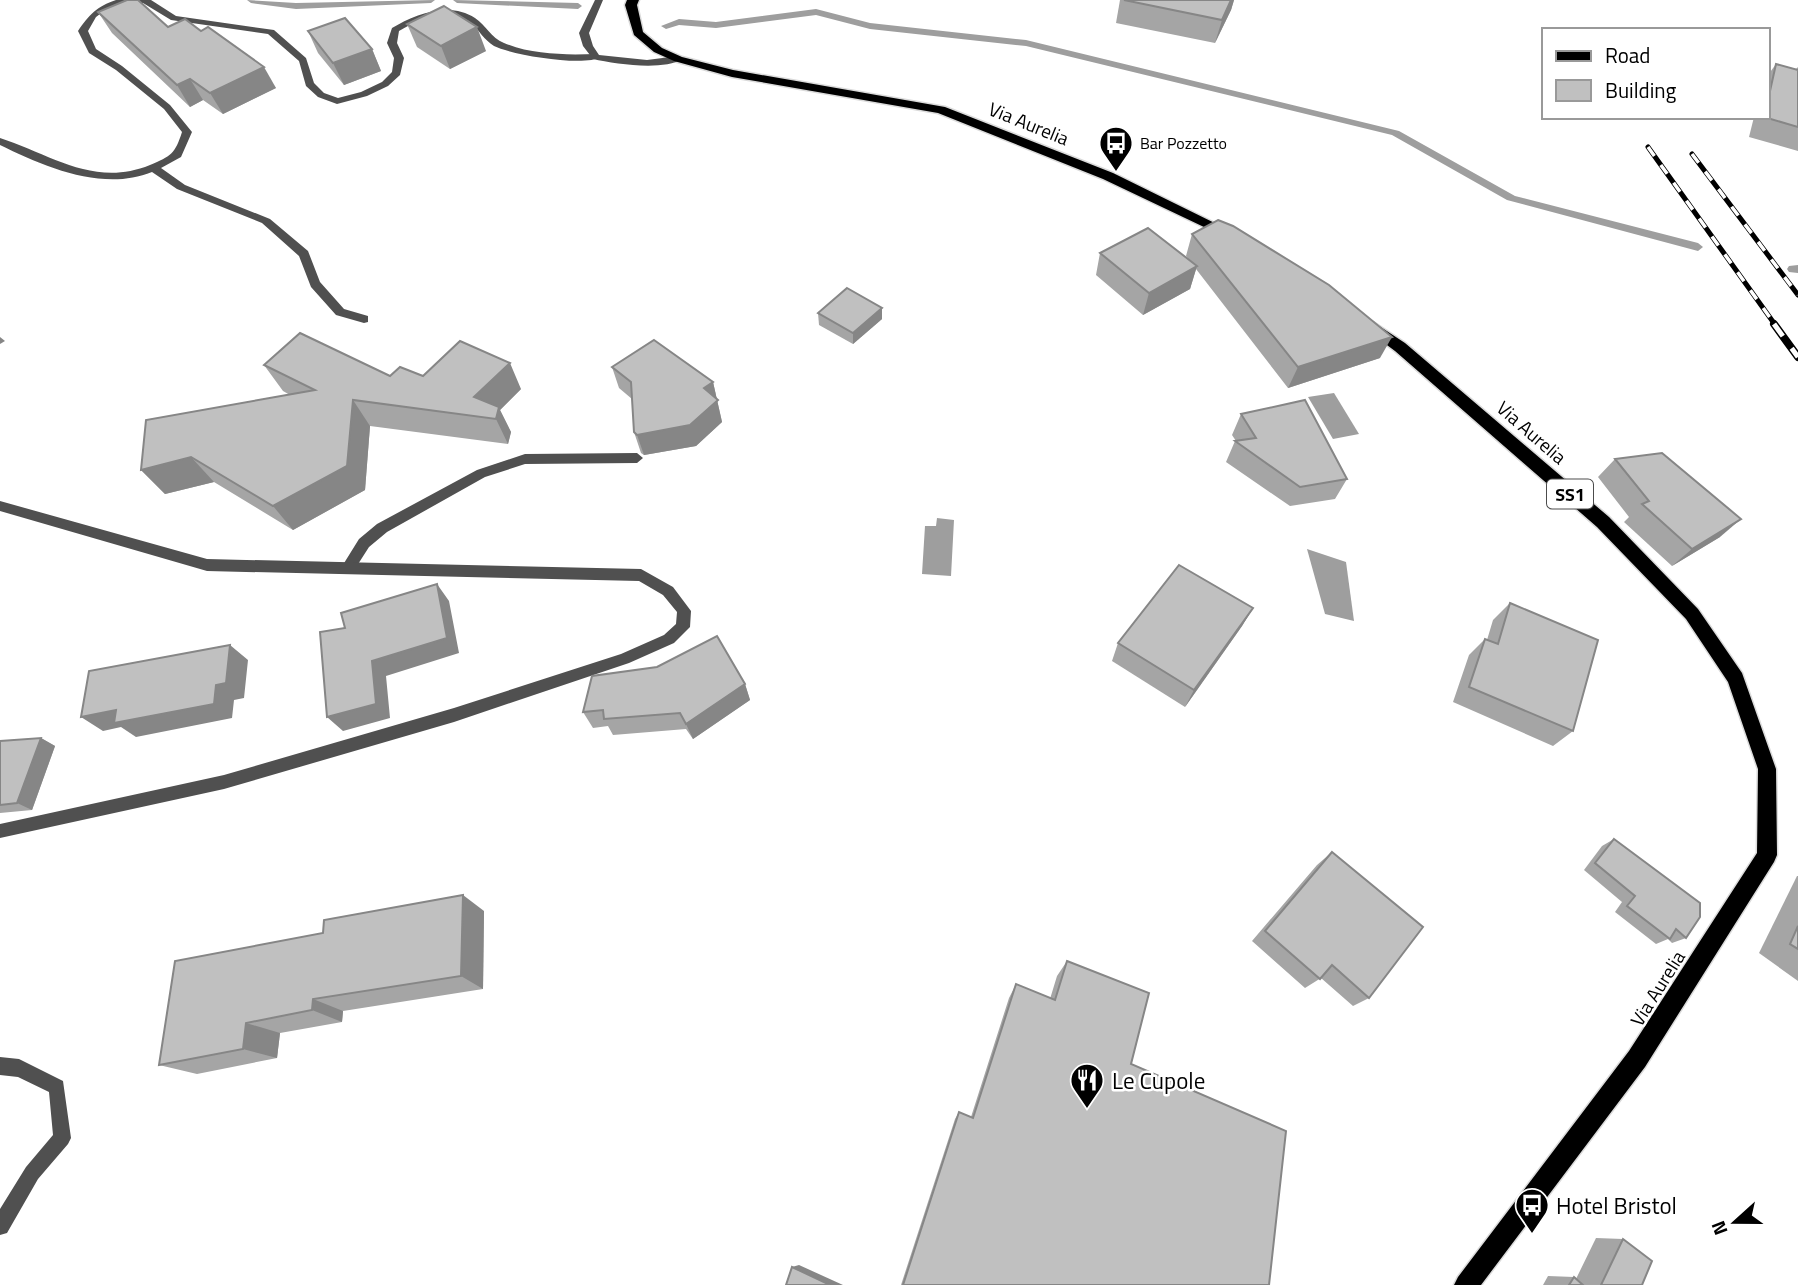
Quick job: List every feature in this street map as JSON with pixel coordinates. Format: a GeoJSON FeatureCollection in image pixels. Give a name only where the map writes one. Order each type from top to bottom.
{"type":"FeatureCollection","features":[{"type":"Feature","properties":{"kind":"main road","name":"Via Aurelia"},"geometry":{"type":"LineString","coordinates":[[632,3],[638,33],[658,50],[678,59],[732,73],[942,110],[1108,176],[1241,239]]}},
{"type":"Feature","properties":{"kind":"main road","name":"Via Aurelia"},"geometry":{"type":"LineString","coordinates":[[1355,314],[1399,347],[1539,465],[1603,522],[1692,614],[1736,679],[1767,769],[1767,855],[1637,1059],[1466,1285]]}},
{"type":"Feature","properties":{"kind":"street"},"geometry":{"type":"LineString","coordinates":[[0,141],[60,166],[100,176],[125,175],[154,168],[179,153],[187,132],[167,107],[119,68],[92,51],[83,32],[93,15],[105,6],[125,0],[145,0],[174,18],[271,32],[303,60],[309,85],[321,95],[337,101],[364,94],[385,84],[397,73],[399,58],[392,43],[395,30],[410,21],[432,15],[456,14],[471,19],[496,43],[520,52],[571,58],[596,57],[646,64],[678,59]]}},
{"type":"Feature","properties":{"kind":"street"},"geometry":{"type":"LineString","coordinates":[[596,57],[588,46],[584,33],[599,0]]}},
{"type":"Feature","properties":{"kind":"street"},"geometry":{"type":"LineString","coordinates":[[154,168],[181,187],[266,220],[304,254],[316,284],[340,312],[363,319]]}},
{"type":"Feature","properties":{"kind":"street"},"geometry":{"type":"LineString","coordinates":[[348,568],[364,543],[382,528],[481,473],[525,459],[637,458]]}},
{"type":"Feature","properties":{"kind":"street"},"geometry":{"type":"LineString","coordinates":[[0,506],[207,565],[641,575],[668,591],[684,611],[683,627],[668,639],[624,659],[454,715],[224,782],[0,831]]}},
{"type":"Feature","properties":{"kind":"street"},"geometry":{"type":"LineString","coordinates":[[0,1066],[19,1068],[57,1087],[62,1138],[32,1173],[0,1226]]}},
{"type":"Feature","properties":{"kind":"shaded area"},"geometry":{"type":"Polygon","coordinates":[[[1334,393],[1359,434],[1333,439],[1308,397],[1334,393]]]}},
{"type":"Feature","properties":{"kind":"shaded area"},"geometry":{"type":"Polygon","coordinates":[[[937,518],[954,520],[951,576],[922,574],[925,526],[936,526],[937,518]]]}},
{"type":"Feature","properties":{"kind":"shaded area"},"geometry":{"type":"Polygon","coordinates":[[[1307,549],[1346,562],[1354,621],[1325,614],[1307,549]]]}},
{"type":"Feature","properties":{"kind":"building"},"geometry":{"type":"Polygon","coordinates":[[[127,0],[138,0],[168,27],[185,19],[201,31],[208,27],[264,67],[210,93],[190,79],[177,85],[98,12],[127,0]]]}},
{"type":"Feature","properties":{"kind":"building"},"geometry":{"type":"Polygon","coordinates":[[[1124,0],[1231,0],[1222,20],[1124,0]]]}},
{"type":"Feature","properties":{"kind":"building"},"geometry":{"type":"Polygon","coordinates":[[[444,6],[477,27],[441,46],[407,24],[444,6]]]}},
{"type":"Feature","properties":{"kind":"building"},"geometry":{"type":"Polygon","coordinates":[[[345,18],[372,49],[333,63],[308,31],[345,18]]]}},
{"type":"Feature","properties":{"kind":"building"},"geometry":{"type":"Polygon","coordinates":[[[1776,64],[1798,70],[1798,127],[1770,119],[1770,91],[1776,64]]]}},
{"type":"Feature","properties":{"kind":"building"},"geometry":{"type":"Polygon","coordinates":[[[1218,220],[1233,226],[1329,285],[1392,337],[1298,367],[1192,234],[1218,220]]]}},
{"type":"Feature","properties":{"kind":"building"},"geometry":{"type":"Polygon","coordinates":[[[1148,228],[1197,266],[1149,293],[1100,253],[1148,228]]]}},
{"type":"Feature","properties":{"kind":"building"},"geometry":{"type":"Polygon","coordinates":[[[847,288],[882,308],[853,333],[818,313],[847,288]]]}},
{"type":"Feature","properties":{"kind":"building"},"geometry":{"type":"Polygon","coordinates":[[[300,333],[390,376],[400,367],[423,376],[460,341],[510,363],[474,397],[499,407],[496,419],[353,400],[347,466],[273,506],[191,457],[141,470],[146,420],[315,390],[264,365],[300,333]]]}},
{"type":"Feature","properties":{"kind":"building"},"geometry":{"type":"Polygon","coordinates":[[[654,340],[713,382],[704,388],[718,400],[690,425],[637,435],[634,432],[631,382],[612,367],[654,340]]]}},
{"type":"Feature","properties":{"kind":"building"},"geometry":{"type":"Polygon","coordinates":[[[1305,400],[1347,479],[1300,487],[1235,441],[1256,438],[1241,414],[1305,400]]]}},
{"type":"Feature","properties":{"kind":"building"},"geometry":{"type":"Polygon","coordinates":[[[1662,453],[1741,519],[1692,549],[1642,504],[1649,501],[1615,459],[1662,453]]]}},
{"type":"Feature","properties":{"kind":"building"},"geometry":{"type":"Polygon","coordinates":[[[1179,565],[1253,608],[1194,690],[1118,643],[1179,565]]]}},
{"type":"Feature","properties":{"kind":"building"},"geometry":{"type":"Polygon","coordinates":[[[437,584],[447,638],[372,661],[376,704],[327,717],[320,632],[345,628],[341,613],[437,584]]]}},
{"type":"Feature","properties":{"kind":"building"},"geometry":{"type":"Polygon","coordinates":[[[1510,603],[1598,640],[1573,731],[1469,687],[1485,639],[1498,644],[1510,603]]]}},
{"type":"Feature","properties":{"kind":"building"},"geometry":{"type":"Polygon","coordinates":[[[717,636],[745,684],[686,724],[680,713],[604,719],[603,710],[583,712],[592,676],[657,667],[717,636]]]}},
{"type":"Feature","properties":{"kind":"building"},"geometry":{"type":"Polygon","coordinates":[[[230,645],[226,683],[216,685],[214,704],[114,723],[116,710],[81,717],[89,671],[230,645]]]}},
{"type":"Feature","properties":{"kind":"building"},"geometry":{"type":"Polygon","coordinates":[[[41,738],[17,803],[0,805],[0,741],[41,738]]]}},
{"type":"Feature","properties":{"kind":"building"},"geometry":{"type":"Polygon","coordinates":[[[1614,839],[1700,903],[1700,917],[1686,938],[1676,929],[1670,939],[1627,906],[1635,896],[1595,863],[1614,839]]]}},
{"type":"Feature","properties":{"kind":"building"},"geometry":{"type":"Polygon","coordinates":[[[1332,852],[1423,927],[1369,998],[1332,965],[1320,979],[1265,931],[1332,852]]]}},
{"type":"Feature","properties":{"kind":"building"},"geometry":{"type":"Polygon","coordinates":[[[463,895],[461,976],[313,999],[312,1010],[246,1023],[243,1049],[159,1065],[175,961],[323,933],[324,920],[463,895]]]}},
{"type":"Feature","properties":{"kind":"building"},"geometry":{"type":"Polygon","coordinates":[[[1798,926],[1798,949],[1790,944],[1798,926]]]}},
{"type":"Feature","properties":{"kind":"building"},"geometry":{"type":"Polygon","coordinates":[[[1067,961],[1149,993],[1131,1064],[1286,1131],[1269,1285],[903,1285],[959,1112],[973,1118],[1016,984],[1055,1000],[1067,961]]]}},
{"type":"Feature","properties":{"kind":"building"},"geometry":{"type":"Polygon","coordinates":[[[1623,1239],[1652,1261],[1642,1285],[1601,1285],[1623,1239]]]}},
{"type":"Feature","properties":{"kind":"building"},"geometry":{"type":"Polygon","coordinates":[[[792,1267],[830,1285],[786,1285],[792,1267]]]}},
{"type":"Feature","properties":{"kind":"building"},"geometry":{"type":"Polygon","coordinates":[[[1574,1277],[1583,1285],[1569,1285],[1574,1277]]]}},
{"type":"Feature","properties":{"kind":"waterway"},"geometry":{"type":"LineString","coordinates":[[251,0],[296,6],[431,0]]}},
{"type":"Feature","properties":{"kind":"waterway"},"geometry":{"type":"LineString","coordinates":[[457,0],[578,6]]}},
{"type":"Feature","properties":{"kind":"waterway"},"geometry":{"type":"LineString","coordinates":[[666,26],[679,22],[716,25],[816,12],[870,26],[1026,43],[1395,133],[1511,198],[1698,247]]}},
{"type":"Feature","properties":{"kind":"waterway"},"geometry":{"type":"LineString","coordinates":[[1793,269],[1798,269]]}},
{"type":"Feature","properties":{"kind":"railway"},"geometry":{"type":"LineString","coordinates":[[1648,147],[1776,326]]}},
{"type":"Feature","properties":{"kind":"railway"},"geometry":{"type":"LineString","coordinates":[[1692,154],[1798,295]]}},
{"type":"Feature","properties":{"kind":"railway"},"geometry":{"type":"LineString","coordinates":[[1774,324],[1798,357]]}},
{"type":"Feature","properties":{"kind":"place","name":"Bar Pozzetto"},"geometry":{"type":"Point","coordinates":[1116,173]}},
{"type":"Feature","properties":{"kind":"place","name":"Le Cupole"},"geometry":{"type":"Point","coordinates":[1087,1110]}},
{"type":"Feature","properties":{"kind":"place","name":"Hotel Bristol"},"geometry":{"type":"Point","coordinates":[1532,1235]}}]}
